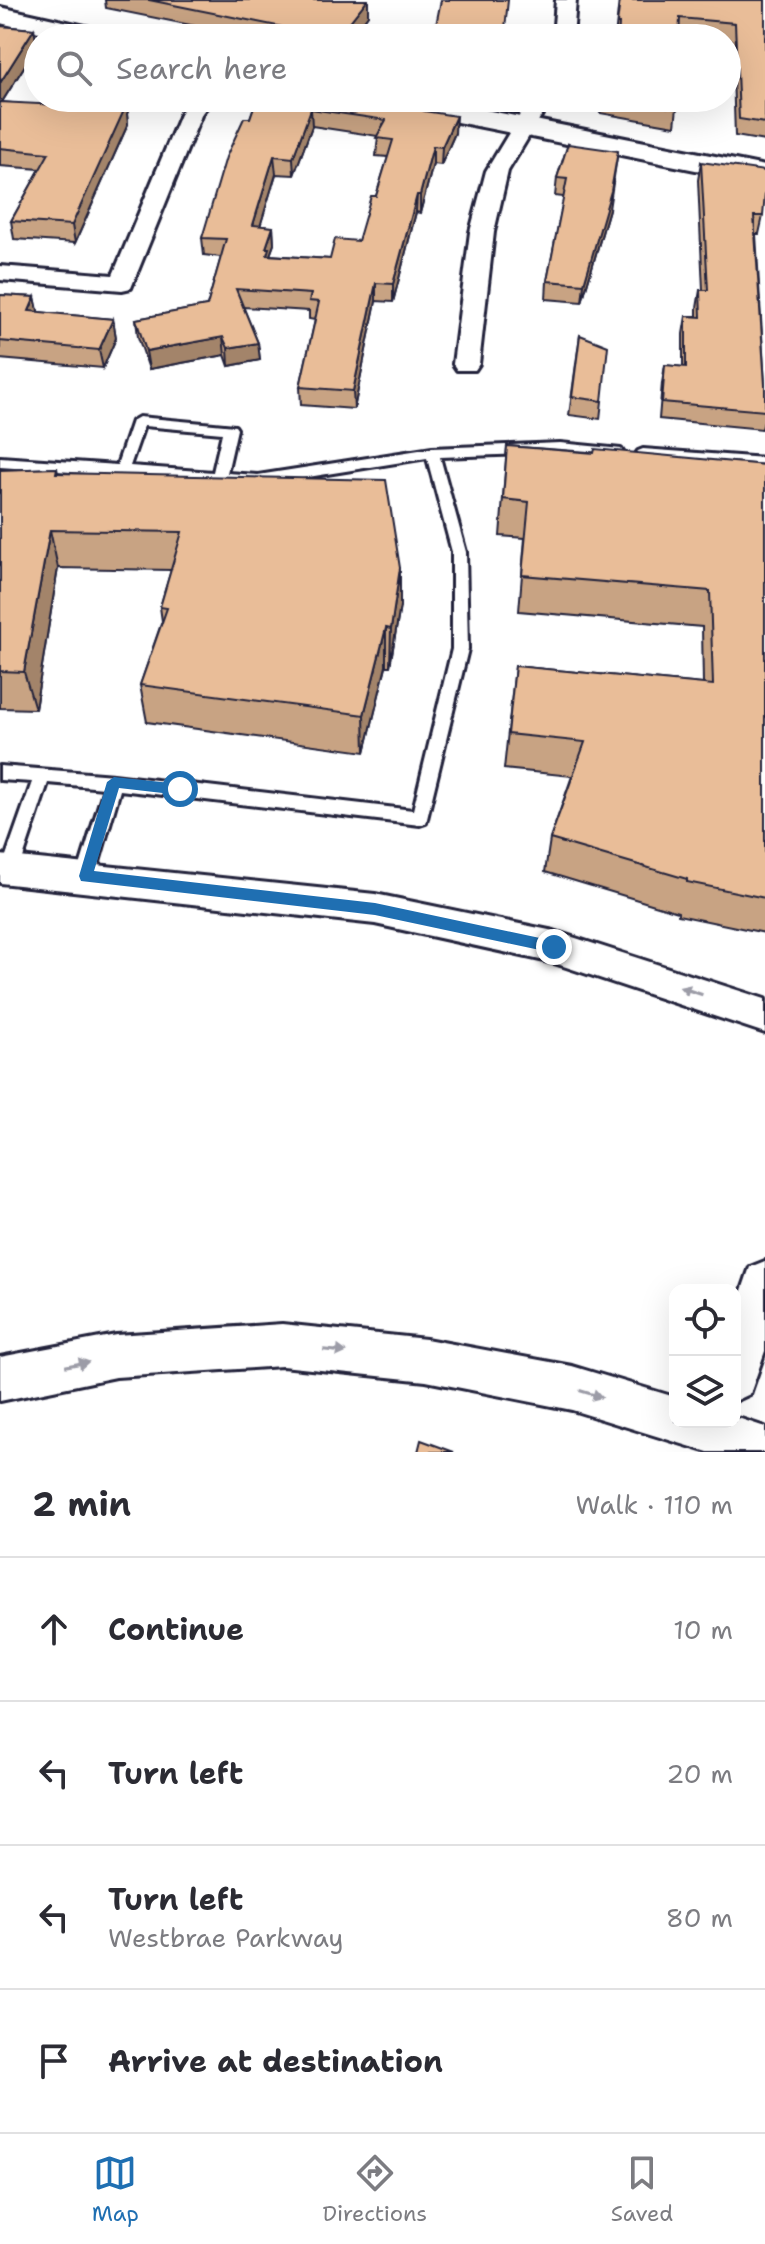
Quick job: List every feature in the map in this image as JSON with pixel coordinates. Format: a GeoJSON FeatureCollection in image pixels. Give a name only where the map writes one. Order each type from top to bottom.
{"type":"FeatureCollection","features":[{"type":"Feature","properties":{"kind":"street"},"geometry":{"type":"LineString","coordinates":[[564,24],[566,0]]}},
{"type":"Feature","properties":{"kind":"street"},"geometry":{"type":"LineString","coordinates":[[0,15],[40,24]]}},
{"type":"Feature","properties":{"kind":"street"},"geometry":{"type":"LineString","coordinates":[[0,273],[122,283],[192,112]]}},
{"type":"Feature","properties":{"kind":"street"},"geometry":{"type":"LineString","coordinates":[[450,112],[765,175]]}},
{"type":"Feature","properties":{"kind":"street"},"geometry":{"type":"LineString","coordinates":[[466,364],[482,232],[497,171],[532,112]]}},
{"type":"Feature","properties":{"kind":"street"},"geometry":{"type":"LineString","coordinates":[[5,869],[375,909],[554,947],[765,1016]]}},
{"type":"Feature","properties":{"kind":"street"},"geometry":{"type":"LineString","coordinates":[[741,1360],[765,1282]]}},
{"type":"Feature","properties":{"kind":"street"},"geometry":{"type":"LineString","coordinates":[[0,1379],[116,1356],[282,1345],[426,1360],[572,1388],[669,1417]]}},
{"type":"Feature","properties":{"kind":"street"},"geometry":{"type":"LineString","coordinates":[[709,1432],[765,1449]]}},
{"type":"Feature","properties":{"kind":"lane"},"geometry":{"type":"LineString","coordinates":[[122,470],[139,421],[230,429],[219,477]]}},
{"type":"Feature","properties":{"kind":"lane"},"geometry":{"type":"LineString","coordinates":[[0,462],[258,480],[432,453],[560,448],[765,463]]}},
{"type":"Feature","properties":{"kind":"lane"},"geometry":{"type":"LineString","coordinates":[[0,773],[114,782],[420,818],[460,649],[459,552],[432,453]]}},
{"type":"Feature","properties":{"kind":"lane"},"geometry":{"type":"LineString","coordinates":[[5,869],[42,776]]}},
{"type":"Feature","properties":{"kind":"lane"},"geometry":{"type":"LineString","coordinates":[[86,876],[114,782]]}},
{"type":"Feature","properties":{"kind":"building"},"geometry":{"type":"Polygon","coordinates":[[[149,0],[367,0],[348,24],[268,24],[149,0]]]}},
{"type":"Feature","properties":{"kind":"building"},"geometry":{"type":"Polygon","coordinates":[[[441,0],[508,0],[505,24],[436,24],[441,0]]]}},
{"type":"Feature","properties":{"kind":"building"},"geometry":{"type":"Polygon","coordinates":[[[620,0],[765,0],[765,123],[739,119],[741,24],[680,18],[680,24],[617,24],[620,0]]]}},
{"type":"Feature","properties":{"kind":"building"},"geometry":{"type":"Polygon","coordinates":[[[0,26],[24,28],[24,45],[0,83],[0,26]]]}},
{"type":"Feature","properties":{"kind":"building"},"geometry":{"type":"Polygon","coordinates":[[[0,102],[24,103],[24,112],[123,112],[72,225],[11,221],[49,153],[0,148],[0,102]]]}},
{"type":"Feature","properties":{"kind":"building"},"geometry":{"type":"Polygon","coordinates":[[[252,112],[310,112],[293,158],[274,156],[253,225],[273,227],[266,248],[269,248],[267,255],[330,259],[335,239],[358,241],[371,196],[376,196],[393,140],[376,138],[386,120],[331,112],[430,112],[456,116],[442,147],[433,146],[393,284],[376,283],[353,391],[300,387],[319,302],[309,301],[311,294],[236,289],[258,343],[228,348],[223,337],[146,351],[136,319],[207,306],[226,239],[202,238],[226,157],[244,118],[250,118],[252,112]]]}},
{"type":"Feature","properties":{"kind":"building"},"geometry":{"type":"Polygon","coordinates":[[[568,144],[618,151],[611,191],[584,284],[547,281],[567,179],[557,178],[568,144]]]}},
{"type":"Feature","properties":{"kind":"building"},"geometry":{"type":"Polygon","coordinates":[[[701,162],[765,171],[763,216],[754,216],[765,411],[662,402],[665,365],[686,367],[686,316],[701,317],[700,290],[708,290],[701,162]]]}},
{"type":"Feature","properties":{"kind":"building"},"geometry":{"type":"Polygon","coordinates":[[[0,295],[35,297],[29,311],[113,319],[99,350],[0,341],[0,295]]]}},
{"type":"Feature","properties":{"kind":"building"},"geometry":{"type":"Polygon","coordinates":[[[580,335],[608,346],[602,401],[572,397],[580,335]]]}},
{"type":"Feature","properties":{"kind":"building"},"geometry":{"type":"Polygon","coordinates":[[[507,446],[594,453],[595,449],[765,465],[765,898],[687,882],[687,879],[550,839],[585,742],[508,734],[515,666],[713,685],[710,591],[522,575],[529,502],[503,499],[507,446]]]}},
{"type":"Feature","properties":{"kind":"building"},"geometry":{"type":"Polygon","coordinates":[[[57,468],[56,473],[386,480],[400,568],[391,629],[386,628],[364,715],[140,685],[167,608],[160,607],[182,532],[50,530],[24,672],[0,671],[0,470],[57,468]]]}},
{"type":"Feature","properties":{"kind":"building"},"geometry":{"type":"Polygon","coordinates":[[[421,1440],[454,1452],[418,1452],[421,1440]]]}},
{"type":"Feature","properties":{"kind":"route"},"geometry":{"type":"LineString","coordinates":[[180,789],[114,782],[86,876],[375,909],[554,947]]}}]}
